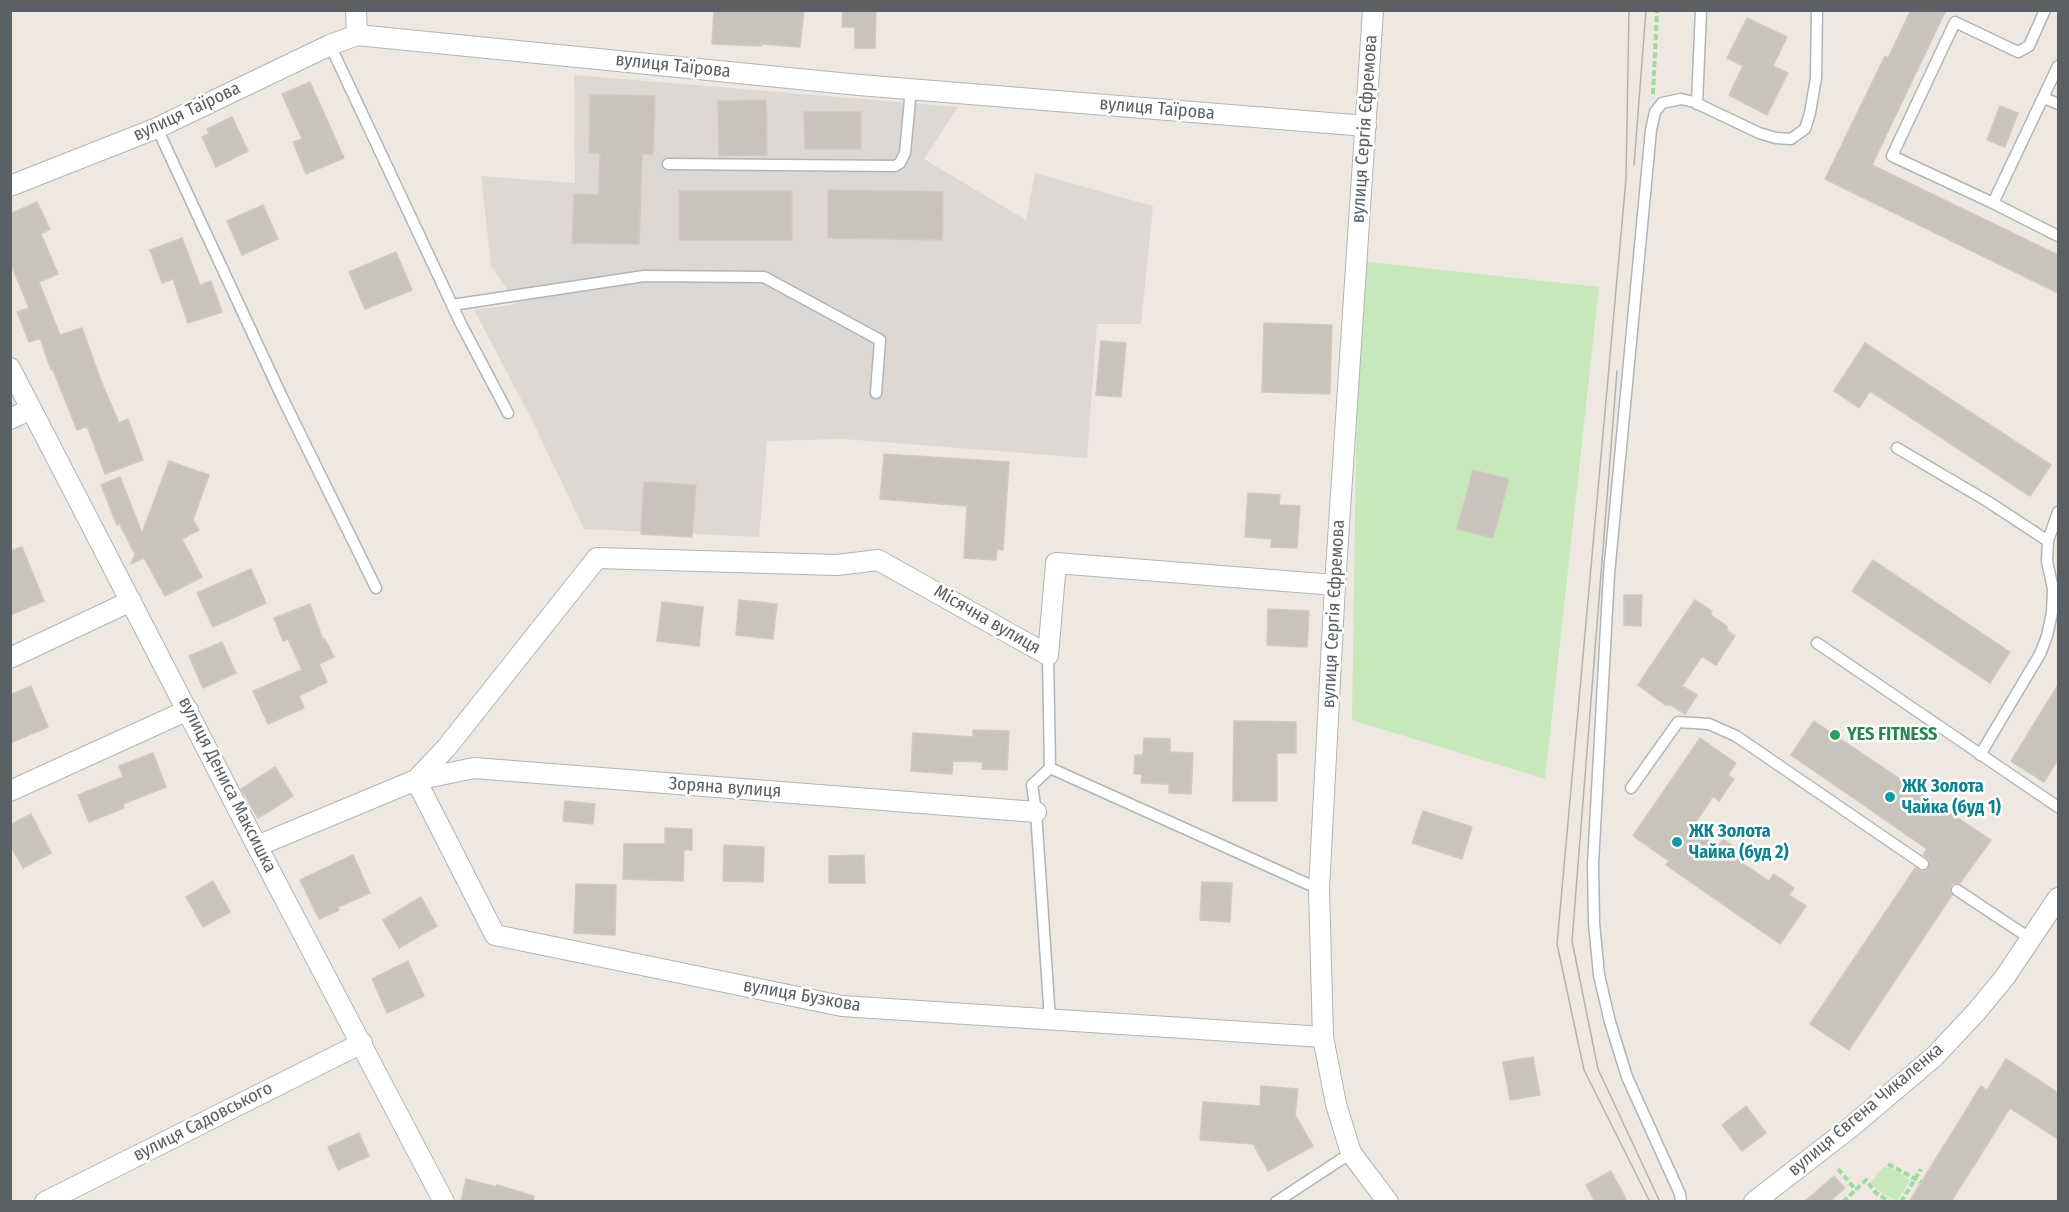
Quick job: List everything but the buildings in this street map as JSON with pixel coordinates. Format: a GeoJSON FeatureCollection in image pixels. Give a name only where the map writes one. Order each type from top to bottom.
{"type":"FeatureCollection","features":[{"type":"Feature","properties":{"kind":"street"},"geometry":{"type":"LineString","coordinates":[[356,10],[357,35]]}},
{"type":"Feature","properties":{"kind":"street","name":"вулиця Сергія Єфремова"},"geometry":{"type":"LineString","coordinates":[[1373,10],[1335,585],[1319,889],[1323,1037],[1336,1104],[1351,1153],[1388,1202]]}},
{"type":"Feature","properties":{"kind":"street","name":"вулиця Таїрова"},"geometry":{"type":"LineString","coordinates":[[10,186],[157,128],[330,45],[357,35],[911,89],[1366,126]]}},
{"type":"Feature","properties":{"kind":"street","name":"вулиця Дениса Максишка"},"geometry":{"type":"LineString","coordinates":[[10,368],[444,1202]]}},
{"type":"Feature","properties":{"kind":"street"},"geometry":{"type":"LineString","coordinates":[[10,419],[32,409]]}},
{"type":"Feature","properties":{"kind":"street","name":"Місячна вулиця"},"geometry":{"type":"LineString","coordinates":[[416,780],[447,747],[597,558],[837,565],[878,560],[1048,655],[1056,563],[1335,585]]}},
{"type":"Feature","properties":{"kind":"street"},"geometry":{"type":"LineString","coordinates":[[10,658],[131,601]]}},
{"type":"Feature","properties":{"kind":"street"},"geometry":{"type":"LineString","coordinates":[[10,791],[188,710]]}},
{"type":"Feature","properties":{"kind":"street","name":"Зоряна вулиця"},"geometry":{"type":"LineString","coordinates":[[416,780],[474,768],[1036,812]]}},
{"type":"Feature","properties":{"kind":"street"},"geometry":{"type":"LineString","coordinates":[[257,846],[416,780]]}},
{"type":"Feature","properties":{"kind":"street","name":"вулиця Бузкова"},"geometry":{"type":"LineString","coordinates":[[416,780],[495,934],[842,1006],[1323,1037]]}},
{"type":"Feature","properties":{"kind":"street","name":"вулиця Євгена Чикаленка"},"geometry":{"type":"LineString","coordinates":[[1754,1202],[1851,1127],[1935,1056],[2005,977],[2058,898]]}},
{"type":"Feature","properties":{"kind":"street","name":"вулиця Садовського"},"geometry":{"type":"LineString","coordinates":[[45,1202],[362,1043]]}},
{"type":"Feature","properties":{"kind":"lane"},"geometry":{"type":"LineString","coordinates":[[1697,104],[1701,10]]}},
{"type":"Feature","properties":{"kind":"lane"},"geometry":{"type":"LineString","coordinates":[[1681,1202],[1680,1194],[1627,1077],[1610,1023],[1599,975],[1594,923],[1593,864],[1609,574],[1651,130],[1656,112],[1662,103],[1680,99],[1776,138],[1791,139],[1805,129],[1816,78],[1817,10]]}},
{"type":"Feature","properties":{"kind":"lane"},"geometry":{"type":"LineString","coordinates":[[2045,10],[2029,46],[2018,51],[1955,22],[1892,156],[2058,236]]}},
{"type":"Feature","properties":{"kind":"lane"},"geometry":{"type":"LineString","coordinates":[[330,45],[452,305],[508,413]]}},
{"type":"Feature","properties":{"kind":"lane"},"geometry":{"type":"LineString","coordinates":[[1993,203],[2058,66]]}},
{"type":"Feature","properties":{"kind":"lane"},"geometry":{"type":"LineString","coordinates":[[668,164],[895,166],[900,163],[905,153],[911,89]]}},
{"type":"Feature","properties":{"kind":"lane"},"geometry":{"type":"LineString","coordinates":[[2044,98],[2058,104]]}},
{"type":"Feature","properties":{"kind":"lane"},"geometry":{"type":"LineString","coordinates":[[157,128],[282,397],[376,588]]}},
{"type":"Feature","properties":{"kind":"lane"},"geometry":{"type":"LineString","coordinates":[[452,305],[644,276],[764,277],[880,340],[876,393]]}},
{"type":"Feature","properties":{"kind":"lane"},"geometry":{"type":"LineString","coordinates":[[1897,448],[1987,501],[2048,541]]}},
{"type":"Feature","properties":{"kind":"lane"},"geometry":{"type":"LineString","coordinates":[[1980,755],[2040,654],[2047,636],[2052,614],[2052,589],[2047,561],[2048,541],[2058,512]]}},
{"type":"Feature","properties":{"kind":"lane"},"geometry":{"type":"LineString","coordinates":[[1817,643],[2058,807]]}},
{"type":"Feature","properties":{"kind":"lane"},"geometry":{"type":"LineString","coordinates":[[1048,655],[1050,768],[1032,785],[1036,812],[1050,1020]]}},
{"type":"Feature","properties":{"kind":"lane"},"geometry":{"type":"LineString","coordinates":[[1631,789],[1678,722],[1709,724],[1736,736],[1923,864]]}},
{"type":"Feature","properties":{"kind":"lane"},"geometry":{"type":"LineString","coordinates":[[1050,768],[1319,889]]}},
{"type":"Feature","properties":{"kind":"lane"},"geometry":{"type":"LineString","coordinates":[[1957,890],[2031,939]]}},
{"type":"Feature","properties":{"kind":"lane"},"geometry":{"type":"LineString","coordinates":[[1276,1202],[1351,1153]]}},
{"type":"Feature","properties":{"kind":"path"},"geometry":{"type":"LineString","coordinates":[[1652,98],[1657,10]]}},
{"type":"Feature","properties":{"kind":"path"},"geometry":{"type":"LineString","coordinates":[[1888,1164],[1921,1182]]}},
{"type":"Feature","properties":{"kind":"path"},"geometry":{"type":"LineString","coordinates":[[1838,1169],[1856,1190]]}},
{"type":"Feature","properties":{"kind":"path"},"geometry":{"type":"LineString","coordinates":[[1901,1202],[1921,1169]]}},
{"type":"Feature","properties":{"kind":"path"},"geometry":{"type":"LineString","coordinates":[[1843,1202],[1866,1180],[1876,1193],[1890,1202]]}},
{"type":"Feature","properties":{"kind":"shaded area"},"geometry":{"type":"Polygon","coordinates":[[[574,75],[958,107],[924,159],[1026,220],[1035,173],[1153,206],[1141,324],[1097,324],[1087,458],[843,439],[767,441],[759,537],[584,529],[531,418],[474,310],[517,304],[491,266],[481,176],[575,183],[574,75]]]}},
{"type":"Feature","properties":{"kind":"green space"},"geometry":{"type":"Polygon","coordinates":[[[1359,261],[1599,287],[1545,779],[1352,720],[1359,261]]]}},
{"type":"Feature","properties":{"kind":"green space"},"geometry":{"type":"Polygon","coordinates":[[[1883,1167],[1891,1168],[1910,1180],[1897,1201],[1877,1190],[1871,1182],[1883,1167]]]}},
{"type":"Feature","properties":{"kind":"tram line"},"geometry":{"type":"LineString","coordinates":[[1629,10],[1626,179],[1557,944],[1584,1070],[1650,1202]]}},
{"type":"Feature","properties":{"kind":"tram line"},"geometry":{"type":"LineString","coordinates":[[1634,165],[1646,10]]}},
{"type":"Feature","properties":{"kind":"tram line"},"geometry":{"type":"LineString","coordinates":[[1617,371],[1572,941],[1598,1069],[1660,1202]]}},
{"type":"Feature","properties":{"kind":"place","name":"YES FITNESS"},"geometry":{"type":"Point","coordinates":[1835,735]}},
{"type":"Feature","properties":{"kind":"place","name":"ЖК Золота Чайка (буд 1)"},"geometry":{"type":"Point","coordinates":[1890,797]}},
{"type":"Feature","properties":{"kind":"place","name":"ЖК Золота Чайка (буд 2)"},"geometry":{"type":"Point","coordinates":[1677,842]}}]}
